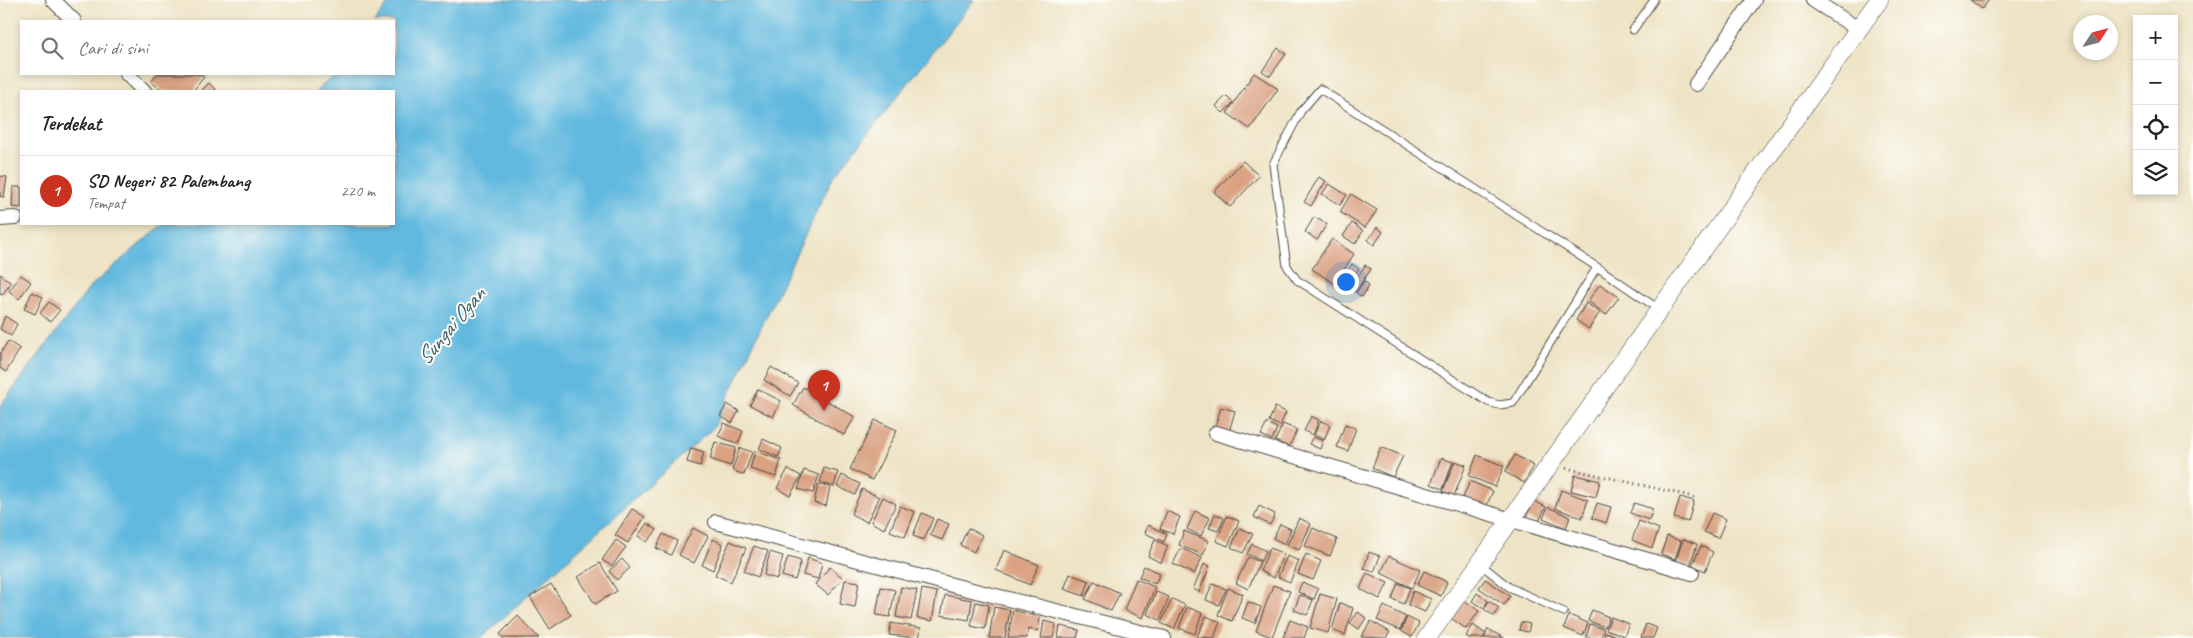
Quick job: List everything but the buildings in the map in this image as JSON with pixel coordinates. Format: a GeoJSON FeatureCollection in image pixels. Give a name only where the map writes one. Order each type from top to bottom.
{"type":"FeatureCollection","features":[{"type":"Feature","properties":{"kind":"street"},"geometry":{"type":"LineString","coordinates":[[52,0],[73,20]]}},
{"type":"Feature","properties":{"kind":"street"},"geometry":{"type":"LineString","coordinates":[[1696,84],[1754,0]]}},
{"type":"Feature","properties":{"kind":"street"},"geometry":{"type":"LineString","coordinates":[[1812,0],[1858,29]]}},
{"type":"Feature","properties":{"kind":"street"},"geometry":{"type":"LineString","coordinates":[[1427,638],[1879,0]]}},
{"type":"Feature","properties":{"kind":"street"},"geometry":{"type":"LineString","coordinates":[[128,75],[143,90]]}},
{"type":"Feature","properties":{"kind":"street"},"geometry":{"type":"LineString","coordinates":[[0,219],[15,218]]}},
{"type":"Feature","properties":{"kind":"street"},"geometry":{"type":"LineString","coordinates":[[1216,433],[1692,573]]}},
{"type":"Feature","properties":{"kind":"street"},"geometry":{"type":"LineString","coordinates":[[716,522],[952,586],[1164,638]]}},
{"type":"Feature","properties":{"kind":"lane"},"geometry":{"type":"LineString","coordinates":[[1633,30],[1654,0]]}},
{"type":"Feature","properties":{"kind":"lane"},"geometry":{"type":"LineString","coordinates":[[1597,267],[1512,403],[1499,405],[1488,402],[1297,280],[1287,266],[1273,164],[1301,111],[1320,90],[1597,267],[1660,310]]}},
{"type":"Feature","properties":{"kind":"lane"},"geometry":{"type":"LineString","coordinates":[[1479,563],[1509,587],[1564,612]]}},
{"type":"Feature","properties":{"kind":"path"},"geometry":{"type":"LineString","coordinates":[[1550,465],[1694,498]]}},
{"type":"Feature","properties":{"kind":"water","name":"Sungai Ogan"},"geometry":{"type":"Polygon","coordinates":[[[391,0],[974,0],[832,179],[714,427],[481,638],[0,638],[0,406],[91,286],[162,225],[395,225],[395,90],[317,90],[335,75],[395,75],[395,20],[376,20],[391,0]]]}},
{"type":"Feature","properties":{"kind":"place","name":"SD Negeri 82 Palembang"},"geometry":{"type":"Point","coordinates":[824,411]}}]}
